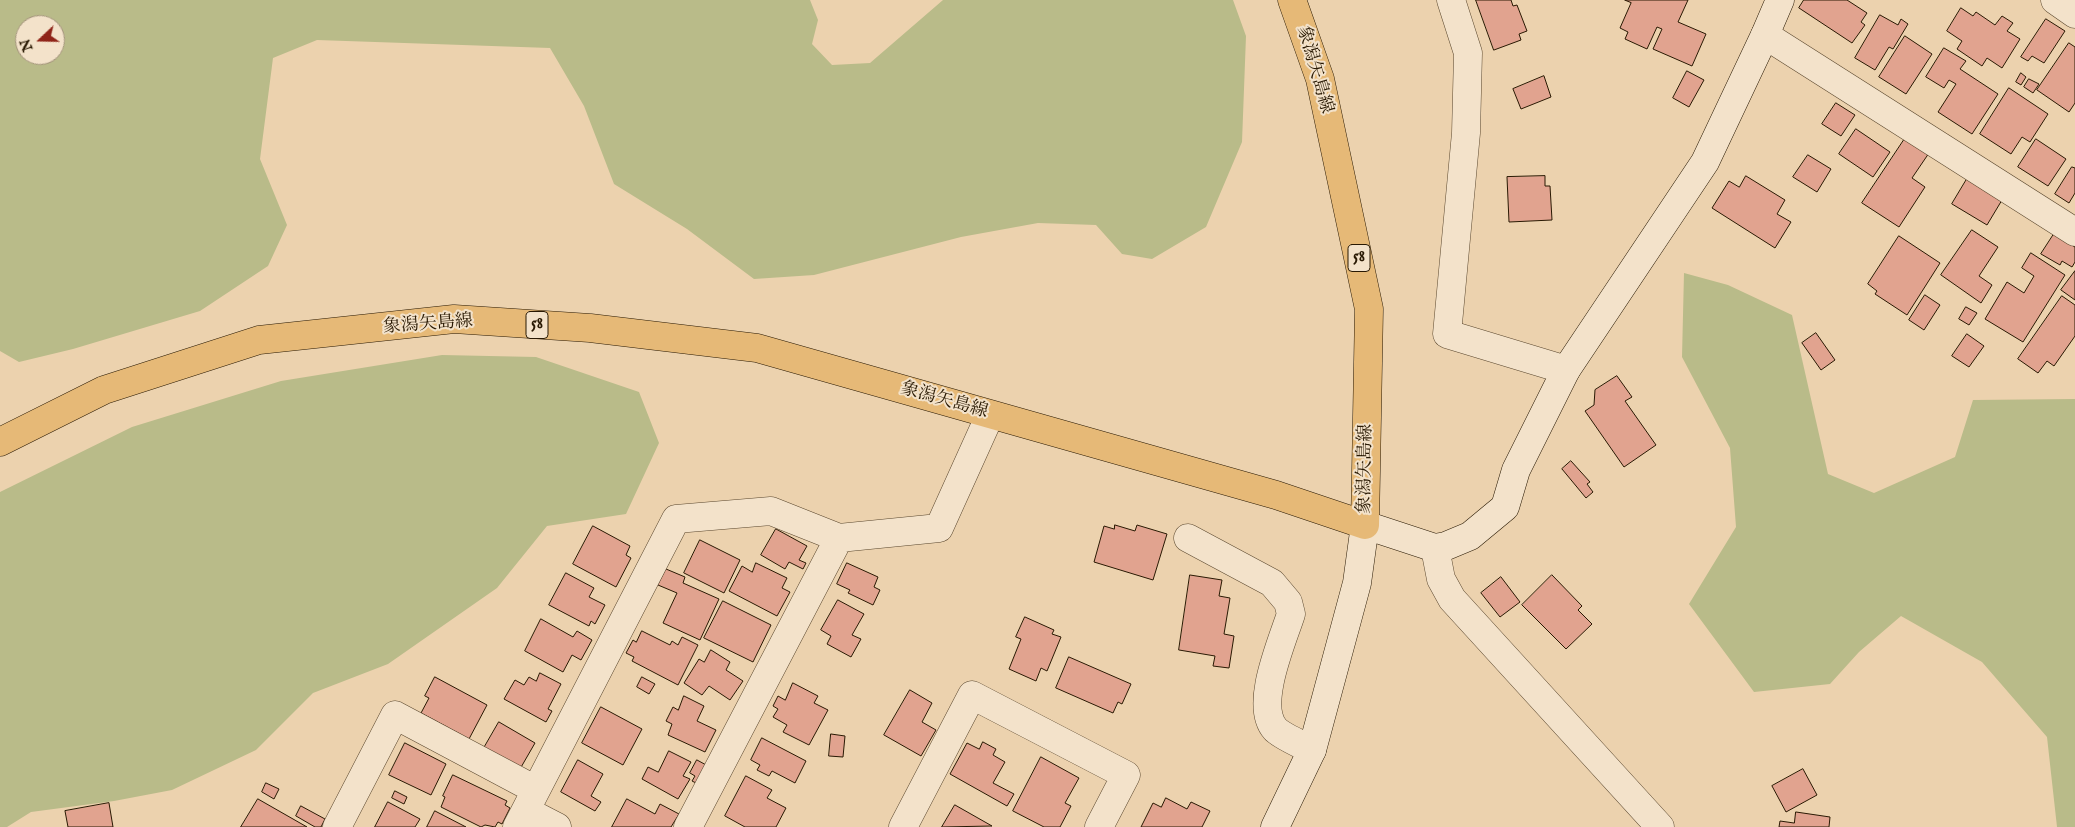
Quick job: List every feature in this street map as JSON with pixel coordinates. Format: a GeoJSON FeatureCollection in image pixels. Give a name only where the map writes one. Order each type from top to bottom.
{"type":"FeatureCollection","features":[{"type":"Feature","properties":{"kind":"main road","name":"象潟矢島線"},"geometry":{"type":"LineString","coordinates":[[0,442],[104,390],[259,340],[454,319],[590,328],[757,348],[1276,495],[1365,525],[1369,309],[1320,79],[1292,0]]}},
{"type":"Feature","properties":{"kind":"street"},"geometry":{"type":"LineString","coordinates":[[1451,0],[1468,53],[1466,133],[1447,334],[1566,370]]}},
{"type":"Feature","properties":{"kind":"street"},"geometry":{"type":"LineString","coordinates":[[1275,827],[1312,750],[1358,583],[1365,525],[1435,548],[1446,546],[1470,536],[1505,507],[1516,470],[1566,370],[1705,162],[1780,0]]}},
{"type":"Feature","properties":{"kind":"street"},"geometry":{"type":"LineString","coordinates":[[2055,0],[2075,14]]}},
{"type":"Feature","properties":{"kind":"street"},"geometry":{"type":"LineString","coordinates":[[1765,35],[2075,232]]}},
{"type":"Feature","properties":{"kind":"street"},"geometry":{"type":"LineString","coordinates":[[526,809],[676,519],[771,510],[839,538],[939,528],[990,415]]}},
{"type":"Feature","properties":{"kind":"street"},"geometry":{"type":"LineString","coordinates":[[688,827],[839,538]]}},
{"type":"Feature","properties":{"kind":"street"},"geometry":{"type":"LineString","coordinates":[[1188,538],[1272,583],[1288,602],[1291,614],[1266,694],[1266,713],[1275,730],[1312,750]]}},
{"type":"Feature","properties":{"kind":"street"},"geometry":{"type":"LineString","coordinates":[[1435,548],[1441,579],[1452,599],[1660,827]]}},
{"type":"Feature","properties":{"kind":"street"},"geometry":{"type":"LineString","coordinates":[[903,827],[972,695],[1126,775],[1099,827]]}},
{"type":"Feature","properties":{"kind":"street"},"geometry":{"type":"LineString","coordinates":[[337,827],[395,715],[526,809],[557,827]]}},
{"type":"Feature","properties":{"kind":"green space"},"geometry":{"type":"Polygon","coordinates":[[[0,0],[810,0],[818,20],[812,44],[832,65],[870,63],[943,0],[1233,0],[1246,36],[1242,142],[1206,227],[1152,259],[1122,254],[1096,225],[1038,223],[961,237],[814,275],[754,279],[687,229],[614,184],[584,106],[550,48],[317,40],[273,58],[260,159],[287,225],[268,266],[200,311],[73,349],[19,362],[0,351],[0,0]]]}},
{"type":"Feature","properties":{"kind":"green space"},"geometry":{"type":"Polygon","coordinates":[[[1684,273],[1728,285],[1792,315],[1828,474],[1874,493],[1955,457],[1973,400],[2075,399],[2075,827],[2057,827],[2047,737],[1982,662],[1901,616],[1859,652],[1830,684],[1754,692],[1689,604],[1736,527],[1730,448],[1682,357],[1684,273]]]}},
{"type":"Feature","properties":{"kind":"green space"},"geometry":{"type":"Polygon","coordinates":[[[442,355],[536,357],[639,392],[659,443],[626,514],[547,526],[497,588],[388,664],[313,693],[256,750],[172,790],[114,801],[31,812],[7,827],[0,827],[0,492],[132,427],[281,381],[442,355]]]}},
{"type":"Feature","properties":{"kind":"building"},"geometry":{"type":"Polygon","coordinates":[[[1476,0],[1511,0],[1513,6],[1517,5],[1527,31],[1519,34],[1521,40],[1494,50],[1476,0]]]}},
{"type":"Feature","properties":{"kind":"building"},"geometry":{"type":"Polygon","coordinates":[[[1625,0],[1688,0],[1678,22],[1706,34],[1692,66],[1653,49],[1662,29],[1657,27],[1647,49],[1625,39],[1628,32],[1620,28],[1631,3],[1625,0]]]}},
{"type":"Feature","properties":{"kind":"building"},"geometry":{"type":"Polygon","coordinates":[[[1804,0],[1847,0],[1867,13],[1861,22],[1865,25],[1852,43],[1799,8],[1804,0]]]}},
{"type":"Feature","properties":{"kind":"building"},"geometry":{"type":"Polygon","coordinates":[[[1961,8],[1973,16],[1976,12],[1995,25],[2002,16],[2013,23],[2007,31],[2020,39],[2002,68],[1987,58],[1982,66],[1957,49],[1962,41],[1947,31],[1961,8]]]}},
{"type":"Feature","properties":{"kind":"building"},"geometry":{"type":"Polygon","coordinates":[[[1880,15],[1898,25],[1901,19],[1908,24],[1893,49],[1889,47],[1875,70],[1855,58],[1880,15]]]}},
{"type":"Feature","properties":{"kind":"building"},"geometry":{"type":"Polygon","coordinates":[[[2046,19],[2065,31],[2044,63],[2032,56],[2028,61],[2021,57],[2046,19]]]}},
{"type":"Feature","properties":{"kind":"building"},"geometry":{"type":"Polygon","coordinates":[[[1905,36],[1932,54],[1906,94],[1879,77],[1905,36]]]}},
{"type":"Feature","properties":{"kind":"building"},"geometry":{"type":"Polygon","coordinates":[[[2069,43],[2075,47],[2075,103],[2069,112],[2037,90],[2069,43]]]}},
{"type":"Feature","properties":{"kind":"building"},"geometry":{"type":"Polygon","coordinates":[[[1944,48],[1966,61],[1960,69],[1998,94],[1972,134],[1938,112],[1956,84],[1949,80],[1944,88],[1926,77],[1944,48]]]}},
{"type":"Feature","properties":{"kind":"building"},"geometry":{"type":"Polygon","coordinates":[[[1687,71],[1704,80],[1689,107],[1673,98],[1687,71]]]}},
{"type":"Feature","properties":{"kind":"building"},"geometry":{"type":"Polygon","coordinates":[[[2021,73],[2026,77],[2021,85],[2016,82],[2021,73]]]}},
{"type":"Feature","properties":{"kind":"building"},"geometry":{"type":"Polygon","coordinates":[[[1544,76],[1551,97],[1521,109],[1513,89],[1544,76]]]}},
{"type":"Feature","properties":{"kind":"building"},"geometry":{"type":"Polygon","coordinates":[[[2029,79],[2039,84],[2033,93],[2024,87],[2029,79]]]}},
{"type":"Feature","properties":{"kind":"building"},"geometry":{"type":"Polygon","coordinates":[[[2009,88],[2048,114],[2030,142],[2022,137],[2011,154],[1980,134],[2009,88]]]}},
{"type":"Feature","properties":{"kind":"building"},"geometry":{"type":"Polygon","coordinates":[[[1836,103],[1855,115],[1841,136],[1822,124],[1836,103]]]}},
{"type":"Feature","properties":{"kind":"building"},"geometry":{"type":"Polygon","coordinates":[[[1856,129],[1890,152],[1873,177],[1839,154],[1856,129]]]}},
{"type":"Feature","properties":{"kind":"building"},"geometry":{"type":"Polygon","coordinates":[[[1906,137],[1929,153],[1912,178],[1925,187],[1899,227],[1862,203],[1906,137]]]}},
{"type":"Feature","properties":{"kind":"building"},"geometry":{"type":"Polygon","coordinates":[[[2036,139],[2066,159],[2048,186],[2018,167],[2036,139]]]}},
{"type":"Feature","properties":{"kind":"building"},"geometry":{"type":"Polygon","coordinates":[[[1808,155],[1831,169],[1817,192],[1793,177],[1808,155]]]}},
{"type":"Feature","properties":{"kind":"building"},"geometry":{"type":"Polygon","coordinates":[[[2072,167],[2075,168],[2075,193],[2069,203],[2055,194],[2072,167]]]}},
{"type":"Feature","properties":{"kind":"building"},"geometry":{"type":"Polygon","coordinates":[[[1545,176],[1545,186],[1550,186],[1552,220],[1509,222],[1507,177],[1545,176]]]}},
{"type":"Feature","properties":{"kind":"building"},"geometry":{"type":"Polygon","coordinates":[[[1746,176],[1785,200],[1777,214],[1791,222],[1775,248],[1712,208],[1729,181],[1739,187],[1746,176]]]}},
{"type":"Feature","properties":{"kind":"building"},"geometry":{"type":"Polygon","coordinates":[[[1967,179],[2002,200],[1987,225],[1952,204],[1967,179]]]}},
{"type":"Feature","properties":{"kind":"building"},"geometry":{"type":"Polygon","coordinates":[[[1972,230],[1998,247],[1979,276],[1992,285],[1981,303],[1941,275],[1972,230]]]}},
{"type":"Feature","properties":{"kind":"building"},"geometry":{"type":"Polygon","coordinates":[[[2054,234],[2075,247],[2075,262],[2072,267],[2062,261],[2060,265],[2041,254],[2054,234]]]}},
{"type":"Feature","properties":{"kind":"building"},"geometry":{"type":"Polygon","coordinates":[[[1899,236],[1940,263],[1907,315],[1875,294],[1877,291],[1868,284],[1899,236]]]}},
{"type":"Feature","properties":{"kind":"building"},"geometry":{"type":"Polygon","coordinates":[[[2031,253],[2065,275],[2023,342],[1985,319],[2007,282],[2024,293],[2034,276],[2022,268],[2031,253]]]}},
{"type":"Feature","properties":{"kind":"building"},"geometry":{"type":"Polygon","coordinates":[[[2075,271],[2075,300],[2061,290],[2075,271]]]}},
{"type":"Feature","properties":{"kind":"building"},"geometry":{"type":"Polygon","coordinates":[[[1925,295],[1940,305],[1924,330],[1909,320],[1925,295]]]}},
{"type":"Feature","properties":{"kind":"building"},"geometry":{"type":"Polygon","coordinates":[[[2062,296],[2075,305],[2075,336],[2054,366],[2047,361],[2038,373],[2018,359],[2062,296]]]}},
{"type":"Feature","properties":{"kind":"building"},"geometry":{"type":"Polygon","coordinates":[[[1966,307],[1977,313],[1969,325],[1959,319],[1966,307]]]}},
{"type":"Feature","properties":{"kind":"building"},"geometry":{"type":"Polygon","coordinates":[[[1816,333],[1835,360],[1821,370],[1802,343],[1816,333]]]}},
{"type":"Feature","properties":{"kind":"building"},"geometry":{"type":"Polygon","coordinates":[[[1967,334],[1984,346],[1969,367],[1952,356],[1967,334]]]}},
{"type":"Feature","properties":{"kind":"building"},"geometry":{"type":"Polygon","coordinates":[[[1617,376],[1632,397],[1625,401],[1656,445],[1624,467],[1585,411],[1594,405],[1595,390],[1617,376]]]}},
{"type":"Feature","properties":{"kind":"building"},"geometry":{"type":"Polygon","coordinates":[[[1571,461],[1590,482],[1587,484],[1593,492],[1586,498],[1562,469],[1571,461]]]}},
{"type":"Feature","properties":{"kind":"building"},"geometry":{"type":"Polygon","coordinates":[[[1115,525],[1135,531],[1137,525],[1167,534],[1153,580],[1094,562],[1104,526],[1114,529],[1115,525]]]}},
{"type":"Feature","properties":{"kind":"building"},"geometry":{"type":"Polygon","coordinates":[[[593,526],[630,546],[626,555],[631,558],[616,587],[573,564],[593,526]]]}},
{"type":"Feature","properties":{"kind":"building"},"geometry":{"type":"Polygon","coordinates":[[[776,529],[807,546],[799,560],[806,563],[803,569],[789,562],[785,569],[761,555],[776,529]]]}},
{"type":"Feature","properties":{"kind":"building"},"geometry":{"type":"Polygon","coordinates":[[[700,540],[740,560],[724,593],[684,573],[700,540]]]}},
{"type":"Feature","properties":{"kind":"building"},"geometry":{"type":"Polygon","coordinates":[[[756,563],[787,578],[782,588],[790,592],[777,616],[729,591],[742,566],[752,572],[756,563]]]}},
{"type":"Feature","properties":{"kind":"building"},"geometry":{"type":"Polygon","coordinates":[[[847,563],[878,577],[874,587],[880,590],[873,605],[848,593],[850,590],[837,584],[847,563]]]}},
{"type":"Feature","properties":{"kind":"building"},"geometry":{"type":"Polygon","coordinates":[[[666,569],[685,577],[683,583],[719,599],[700,640],[663,623],[677,593],[658,585],[666,569]]]}},
{"type":"Feature","properties":{"kind":"building"},"geometry":{"type":"Polygon","coordinates":[[[566,573],[594,588],[589,597],[605,605],[595,624],[591,621],[589,626],[549,605],[566,573]]]}},
{"type":"Feature","properties":{"kind":"building"},"geometry":{"type":"Polygon","coordinates":[[[1190,575],[1222,580],[1219,596],[1230,598],[1224,634],[1234,636],[1229,668],[1213,666],[1215,656],[1179,650],[1190,575]]]}},
{"type":"Feature","properties":{"kind":"building"},"geometry":{"type":"Polygon","coordinates":[[[1552,575],[1582,606],[1578,610],[1592,624],[1566,649],[1522,605],[1552,575]]]}},
{"type":"Feature","properties":{"kind":"building"},"geometry":{"type":"Polygon","coordinates":[[[1501,577],[1520,602],[1500,617],[1481,593],[1501,577]]]}},
{"type":"Feature","properties":{"kind":"building"},"geometry":{"type":"Polygon","coordinates":[[[838,600],[864,614],[852,635],[861,639],[851,657],[827,644],[831,636],[821,630],[838,600]]]}},
{"type":"Feature","properties":{"kind":"building"},"geometry":{"type":"Polygon","coordinates":[[[723,601],[771,625],[753,662],[704,638],[723,601]]]}},
{"type":"Feature","properties":{"kind":"building"},"geometry":{"type":"Polygon","coordinates":[[[1025,617],[1054,630],[1052,634],[1061,637],[1047,671],[1041,668],[1036,681],[1009,669],[1021,639],[1016,637],[1025,617]]]}},
{"type":"Feature","properties":{"kind":"building"},"geometry":{"type":"Polygon","coordinates":[[[541,619],[573,637],[577,631],[592,640],[581,660],[572,655],[563,672],[525,651],[541,619]]]}},
{"type":"Feature","properties":{"kind":"building"},"geometry":{"type":"Polygon","coordinates":[[[642,631],[670,645],[672,641],[678,645],[682,637],[698,645],[678,685],[632,661],[634,657],[626,653],[633,640],[636,642],[642,631]]]}},
{"type":"Feature","properties":{"kind":"building"},"geometry":{"type":"Polygon","coordinates":[[[711,650],[730,662],[726,670],[743,681],[730,700],[709,686],[702,695],[684,683],[699,659],[704,662],[711,650]]]}},
{"type":"Feature","properties":{"kind":"building"},"geometry":{"type":"Polygon","coordinates":[[[1069,657],[1131,684],[1122,704],[1118,702],[1113,713],[1056,688],[1069,657]]]}},
{"type":"Feature","properties":{"kind":"building"},"geometry":{"type":"Polygon","coordinates":[[[540,673],[561,684],[548,709],[552,711],[546,722],[504,699],[515,680],[524,685],[529,677],[536,681],[540,673]]]}},
{"type":"Feature","properties":{"kind":"building"},"geometry":{"type":"Polygon","coordinates":[[[435,677],[487,705],[469,739],[421,713],[429,698],[425,696],[435,677]]]}},
{"type":"Feature","properties":{"kind":"building"},"geometry":{"type":"Polygon","coordinates":[[[642,677],[655,684],[649,694],[637,687],[642,677]]]}},
{"type":"Feature","properties":{"kind":"building"},"geometry":{"type":"Polygon","coordinates":[[[793,683],[818,696],[814,703],[828,710],[809,745],[783,732],[787,725],[773,717],[778,709],[773,706],[778,696],[785,700],[793,683]]]}},
{"type":"Feature","properties":{"kind":"building"},"geometry":{"type":"Polygon","coordinates":[[[910,690],[932,703],[922,722],[936,730],[921,756],[884,735],[910,690]]]}},
{"type":"Feature","properties":{"kind":"building"},"geometry":{"type":"Polygon","coordinates":[[[684,696],[704,706],[697,721],[716,730],[705,752],[668,735],[672,724],[666,721],[673,707],[678,710],[684,696]]]}},
{"type":"Feature","properties":{"kind":"building"},"geometry":{"type":"Polygon","coordinates":[[[601,707],[642,729],[623,765],[582,743],[601,707]]]}},
{"type":"Feature","properties":{"kind":"building"},"geometry":{"type":"Polygon","coordinates":[[[499,722],[535,743],[520,769],[484,748],[499,722]]]}},
{"type":"Feature","properties":{"kind":"building"},"geometry":{"type":"Polygon","coordinates":[[[831,734],[845,736],[843,757],[829,756],[831,734]]]}},
{"type":"Feature","properties":{"kind":"building"},"geometry":{"type":"Polygon","coordinates":[[[762,738],[806,761],[795,783],[772,771],[769,776],[757,770],[760,765],[751,760],[762,738]]]}},
{"type":"Feature","properties":{"kind":"building"},"geometry":{"type":"Polygon","coordinates":[[[983,742],[996,749],[993,755],[1005,762],[993,783],[1014,794],[1007,806],[950,774],[967,743],[979,749],[983,742]]]}},
{"type":"Feature","properties":{"kind":"building"},"geometry":{"type":"Polygon","coordinates":[[[405,743],[446,764],[431,795],[389,775],[405,743]]]}},
{"type":"Feature","properties":{"kind":"building"},"geometry":{"type":"Polygon","coordinates":[[[669,751],[691,762],[683,776],[690,779],[678,799],[642,779],[648,767],[658,772],[669,751]]]}},
{"type":"Feature","properties":{"kind":"building"},"geometry":{"type":"Polygon","coordinates":[[[1041,757],[1079,778],[1065,803],[1071,806],[1060,827],[1044,827],[1013,811],[1041,757]]]}},
{"type":"Feature","properties":{"kind":"building"},"geometry":{"type":"Polygon","coordinates":[[[578,760],[603,774],[591,796],[601,802],[595,811],[561,792],[578,760]]]}},
{"type":"Feature","properties":{"kind":"building"},"geometry":{"type":"Polygon","coordinates":[[[697,760],[708,766],[698,784],[692,781],[695,776],[690,773],[697,760]]]}},
{"type":"Feature","properties":{"kind":"building"},"geometry":{"type":"Polygon","coordinates":[[[1803,769],[1817,795],[1786,812],[1772,786],[1803,769]]]}},
{"type":"Feature","properties":{"kind":"building"},"geometry":{"type":"Polygon","coordinates":[[[453,775],[507,801],[505,805],[510,808],[502,824],[498,822],[495,827],[485,825],[481,827],[441,807],[445,797],[443,796],[453,775]]]}},
{"type":"Feature","properties":{"kind":"building"},"geometry":{"type":"Polygon","coordinates":[[[746,776],[772,790],[767,798],[786,808],[776,827],[745,827],[725,816],[746,776]]]}},
{"type":"Feature","properties":{"kind":"building"},"geometry":{"type":"Polygon","coordinates":[[[266,783],[279,789],[274,799],[262,792],[266,783]]]}},
{"type":"Feature","properties":{"kind":"building"},"geometry":{"type":"Polygon","coordinates":[[[395,791],[407,797],[404,804],[392,798],[395,791]]]}},
{"type":"Feature","properties":{"kind":"building"},"geometry":{"type":"Polygon","coordinates":[[[1166,798],[1187,809],[1191,802],[1210,811],[1202,827],[1141,827],[1153,803],[1161,807],[1166,798]]]}},
{"type":"Feature","properties":{"kind":"building"},"geometry":{"type":"Polygon","coordinates":[[[258,799],[307,827],[241,827],[258,799]]]}},
{"type":"Feature","properties":{"kind":"building"},"geometry":{"type":"Polygon","coordinates":[[[627,799],[655,814],[660,804],[679,814],[671,827],[612,827],[627,799]]]}},
{"type":"Feature","properties":{"kind":"building"},"geometry":{"type":"Polygon","coordinates":[[[388,802],[420,819],[415,827],[375,827],[388,802]]]}},
{"type":"Feature","properties":{"kind":"building"},"geometry":{"type":"Polygon","coordinates":[[[109,803],[113,827],[68,827],[65,811],[109,803]]]}},
{"type":"Feature","properties":{"kind":"building"},"geometry":{"type":"Polygon","coordinates":[[[955,805],[992,826],[942,827],[955,805]]]}},
{"type":"Feature","properties":{"kind":"building"},"geometry":{"type":"Polygon","coordinates":[[[301,806],[325,819],[321,827],[315,827],[296,816],[301,806]]]}},
{"type":"Feature","properties":{"kind":"building"},"geometry":{"type":"Polygon","coordinates":[[[435,811],[466,827],[427,827],[435,811]]]}},
{"type":"Feature","properties":{"kind":"building"},"geometry":{"type":"Polygon","coordinates":[[[1796,812],[1830,817],[1829,827],[1779,827],[1780,821],[1794,823],[1796,812]]]}}]}
